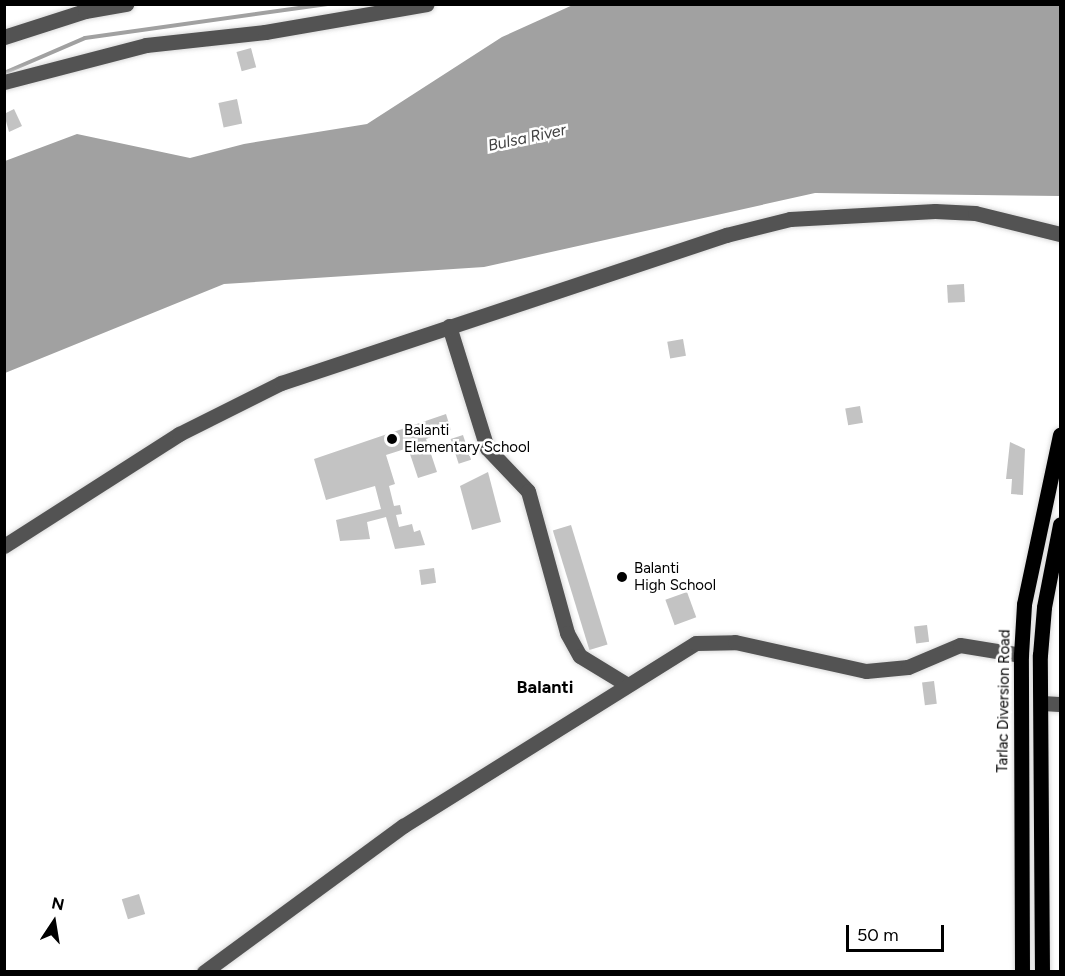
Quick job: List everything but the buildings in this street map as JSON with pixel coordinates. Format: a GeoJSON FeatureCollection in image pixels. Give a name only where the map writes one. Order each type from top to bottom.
{"type":"FeatureCollection","features":[{"type":"Feature","properties":{"kind":"main road","name":"Tarlac Diversion Road"},"geometry":{"type":"LineString","coordinates":[[1022,972],[1021,655],[1024,604],[1060,435]]}},
{"type":"Feature","properties":{"kind":"main road"},"geometry":{"type":"LineString","coordinates":[[1042,972],[1040,655],[1044,607],[1060,525]]}},
{"type":"Feature","properties":{"kind":"main road"},"geometry":{"type":"LineString","coordinates":[[1021,655],[1040,655]]}},
{"type":"Feature","properties":{"kind":"main road"},"geometry":{"type":"LineString","coordinates":[[1021,704],[1041,704]]}},
{"type":"Feature","properties":{"kind":"street"},"geometry":{"type":"LineString","coordinates":[[4,36],[85,11],[126,4]]}},
{"type":"Feature","properties":{"kind":"street"},"geometry":{"type":"LineString","coordinates":[[4,82],[146,45],[265,32],[427,4]]}},
{"type":"Feature","properties":{"kind":"street"},"geometry":{"type":"LineString","coordinates":[[4,546],[209,417],[325,365],[790,219],[935,211],[975,213],[1060,234]]}},
{"type":"Feature","properties":{"kind":"street"},"geometry":{"type":"LineString","coordinates":[[449,326],[486,448],[528,490],[567,633],[580,656],[626,684]]}},
{"type":"Feature","properties":{"kind":"street"},"geometry":{"type":"LineString","coordinates":[[204,972],[404,826],[674,653],[715,640],[866,671],[908,667],[960,645],[1021,655]]}},
{"type":"Feature","properties":{"kind":"street"},"geometry":{"type":"LineString","coordinates":[[1041,704],[1060,704]]}},
{"type":"Feature","properties":{"kind":"water","name":"Bulsa River"},"geometry":{"type":"Polygon","coordinates":[[[575,4],[1060,5],[1060,196],[815,193],[484,267],[224,284],[5,373],[5,161],[77,134],[190,158],[244,144],[367,124],[502,37],[575,4]]]}},
{"type":"Feature","properties":{"kind":"waterway"},"geometry":{"type":"LineString","coordinates":[[4,73],[85,38],[328,4]]}},
{"type":"Feature","properties":{"kind":"place","name":"Balanti Elementary School"},"geometry":{"type":"Point","coordinates":[392,439]}},
{"type":"Feature","properties":{"kind":"place","name":"Balanti High School"},"geometry":{"type":"Point","coordinates":[622,577]}},
{"type":"Feature","properties":{"kind":"district","name":"Balanti"},"geometry":{"type":"Point","coordinates":[545,687]}}]}
